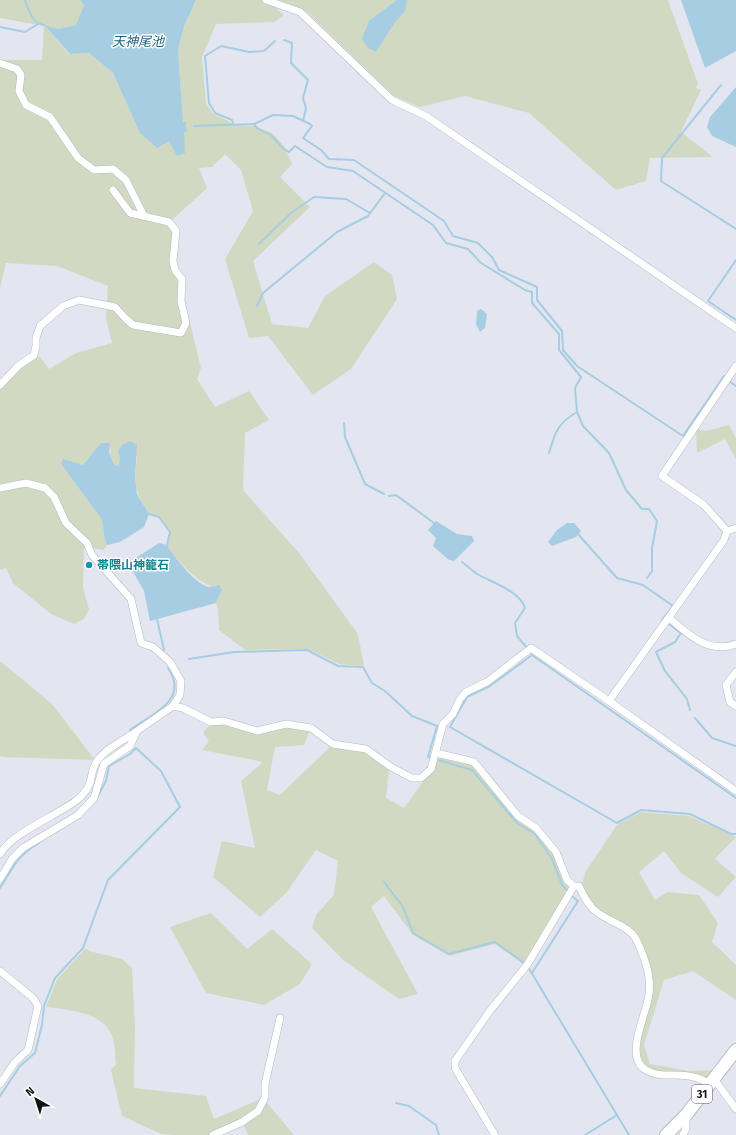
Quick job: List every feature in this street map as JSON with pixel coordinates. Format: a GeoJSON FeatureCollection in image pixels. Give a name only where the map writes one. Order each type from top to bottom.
{"type":"FeatureCollection","features":[{"type":"Feature","properties":{"kind":"main road","name":"31"},"geometry":{"type":"LineString","coordinates":[[666,1135],[686,1116],[736,1050]]}},
{"type":"Feature","properties":{"kind":"street"},"geometry":{"type":"LineString","coordinates":[[266,0],[300,12],[392,100],[426,116],[736,328]]}},
{"type":"Feature","properties":{"kind":"street"},"geometry":{"type":"LineString","coordinates":[[0,63],[17,69],[21,75],[19,91],[26,105],[50,117],[78,158],[94,170],[113,168],[126,180],[144,216]]}},
{"type":"Feature","properties":{"kind":"street"},"geometry":{"type":"LineString","coordinates":[[0,385],[18,366],[34,355],[36,338],[40,326],[63,306],[72,302],[80,300],[110,304],[115,307],[126,320],[133,324],[181,333],[186,323],[181,301],[182,279],[175,270],[173,261],[176,231],[169,222],[130,213],[113,190]]}},
{"type":"Feature","properties":{"kind":"street"},"geometry":{"type":"LineString","coordinates":[[727,531],[704,506],[662,476],[736,366]]}},
{"type":"Feature","properties":{"kind":"street"},"geometry":{"type":"LineString","coordinates":[[0,488],[26,484],[45,488],[54,497],[66,523],[87,543],[92,555],[131,599],[141,643],[153,647],[170,662],[182,681],[180,695],[173,706],[103,753],[96,762],[89,788],[76,800],[18,836],[0,854]]}},
{"type":"Feature","properties":{"kind":"street"},"geometry":{"type":"LineString","coordinates":[[727,531],[736,528]]}},
{"type":"Feature","properties":{"kind":"street"},"geometry":{"type":"LineString","coordinates":[[609,701],[724,540],[727,531]]}},
{"type":"Feature","properties":{"kind":"street"},"geometry":{"type":"LineString","coordinates":[[669,618],[696,641],[724,648],[736,644]]}},
{"type":"Feature","properties":{"kind":"street"},"geometry":{"type":"LineString","coordinates":[[173,706],[183,708],[211,722],[224,721],[257,731],[286,724],[311,728],[333,744],[366,749],[391,767],[412,778],[421,778],[431,769],[443,724],[453,714],[460,699],[466,692],[487,682],[529,650],[609,701],[736,791]]}},
{"type":"Feature","properties":{"kind":"street"},"geometry":{"type":"LineString","coordinates":[[736,672],[726,686],[730,702],[736,706]]}},
{"type":"Feature","properties":{"kind":"street"},"geometry":{"type":"LineString","coordinates":[[0,879],[12,858],[23,848],[78,815],[84,809],[94,798],[104,764],[130,746],[137,731]]}},
{"type":"Feature","properties":{"kind":"street"},"geometry":{"type":"LineString","coordinates":[[436,753],[474,762],[518,816],[536,828],[556,852],[567,880],[574,886],[579,886],[586,901],[598,913],[628,930],[636,939],[649,973],[650,993],[635,1050],[636,1060],[644,1069],[656,1075],[693,1076],[712,1081],[736,1109]]}},
{"type":"Feature","properties":{"kind":"street"},"geometry":{"type":"LineString","coordinates":[[496,1135],[455,1068],[455,1061],[489,1012],[527,964],[574,886]]}},
{"type":"Feature","properties":{"kind":"street"},"geometry":{"type":"LineString","coordinates":[[0,972],[33,998],[38,1006],[28,1050],[15,1062],[0,1084]]}},
{"type":"Feature","properties":{"kind":"street"},"geometry":{"type":"LineString","coordinates":[[213,1135],[242,1122],[258,1111],[265,1097],[265,1084],[280,1018]]}},
{"type":"Feature","properties":{"kind":"street"},"geometry":{"type":"LineString","coordinates":[[683,1135],[686,1128],[686,1116]]}},
{"type":"Feature","properties":{"kind":"green space"},"geometry":{"type":"Polygon","coordinates":[[[0,0],[80,0],[84,5],[76,25],[58,29],[45,26],[69,54],[89,53],[113,73],[140,133],[169,140],[187,131],[186,123],[183,123],[178,50],[184,28],[196,0],[267,0],[284,15],[274,22],[216,24],[202,57],[206,103],[212,113],[236,125],[254,126],[272,133],[284,146],[292,164],[280,177],[310,207],[253,261],[272,324],[308,328],[325,296],[374,262],[392,275],[397,299],[351,369],[313,395],[268,336],[249,338],[225,259],[253,211],[241,170],[225,154],[212,167],[199,168],[207,188],[171,221],[178,229],[177,268],[201,368],[197,379],[215,407],[249,391],[269,420],[245,433],[243,490],[299,553],[358,634],[364,666],[339,664],[308,649],[245,650],[219,630],[218,609],[216,603],[222,590],[205,583],[190,573],[173,553],[167,545],[169,532],[159,517],[149,514],[140,498],[136,486],[137,456],[121,457],[120,465],[115,466],[109,454],[111,451],[109,443],[101,443],[83,465],[61,464],[101,518],[107,545],[103,550],[84,547],[83,587],[89,609],[84,619],[74,624],[51,614],[13,583],[6,568],[0,570],[0,381],[18,362],[39,356],[49,369],[76,353],[112,343],[106,318],[108,286],[57,266],[6,263],[0,288],[0,60],[42,60],[44,26],[0,18],[0,0]]]}},
{"type":"Feature","properties":{"kind":"green space"},"geometry":{"type":"Polygon","coordinates":[[[278,0],[668,0],[698,84],[696,88],[701,90],[681,132],[713,157],[650,158],[646,181],[616,190],[529,113],[465,96],[420,107],[394,96],[306,11],[278,0]]]}},
{"type":"Feature","properties":{"kind":"green space"},"geometry":{"type":"Polygon","coordinates":[[[729,425],[736,438],[736,459],[725,439],[697,453],[696,429],[706,431],[729,425]]]}},
{"type":"Feature","properties":{"kind":"green space"},"geometry":{"type":"Polygon","coordinates":[[[0,661],[52,704],[95,760],[0,756],[0,661]]]}},
{"type":"Feature","properties":{"kind":"green space"},"geometry":{"type":"Polygon","coordinates":[[[212,723],[224,723],[256,732],[284,725],[310,729],[304,745],[275,747],[267,790],[280,795],[332,745],[365,751],[389,769],[386,798],[404,808],[440,758],[473,764],[535,829],[553,852],[570,887],[523,964],[495,944],[449,956],[413,935],[384,896],[371,907],[418,994],[399,999],[343,960],[312,928],[316,915],[334,895],[338,861],[316,850],[286,893],[260,917],[213,877],[222,841],[255,848],[241,781],[263,762],[202,750],[209,741],[203,732],[212,723]]]}},
{"type":"Feature","properties":{"kind":"green space"},"geometry":{"type":"Polygon","coordinates":[[[641,812],[689,816],[736,837],[715,859],[736,877],[718,897],[681,873],[664,851],[639,872],[655,900],[667,892],[699,895],[718,923],[712,942],[736,965],[736,1000],[693,971],[664,980],[644,1045],[650,1064],[688,1071],[713,1070],[706,1078],[662,1073],[643,1065],[638,1057],[638,1047],[650,1001],[651,989],[649,974],[639,937],[600,911],[588,899],[582,884],[586,871],[617,825],[641,812]]]}},
{"type":"Feature","properties":{"kind":"green space"},"geometry":{"type":"Polygon","coordinates":[[[211,913],[247,949],[272,929],[312,964],[300,984],[264,1005],[206,993],[170,927],[211,913]]]}},
{"type":"Feature","properties":{"kind":"green space"},"geometry":{"type":"Polygon","coordinates":[[[86,948],[89,951],[122,959],[132,968],[135,1026],[134,1088],[206,1096],[214,1119],[263,1098],[294,1135],[248,1135],[242,1120],[208,1135],[161,1134],[122,1116],[111,1070],[116,1064],[114,1042],[109,1030],[103,1023],[86,1014],[65,1009],[46,1007],[57,979],[86,948]]]}},
{"type":"Feature","properties":{"kind":"water","name":"天神尾池"},"geometry":{"type":"Polygon","coordinates":[[[80,0],[196,0],[184,27],[178,50],[183,122],[186,122],[187,132],[184,132],[185,153],[177,156],[169,141],[157,148],[140,133],[113,73],[89,53],[70,54],[44,25],[58,29],[76,25],[84,5],[80,0]]]}},
{"type":"Feature","properties":{"kind":"water"},"geometry":{"type":"Polygon","coordinates":[[[397,0],[407,0],[405,11],[395,22],[376,52],[368,48],[362,39],[369,21],[397,0]]]}},
{"type":"Feature","properties":{"kind":"water"},"geometry":{"type":"Polygon","coordinates":[[[681,0],[736,0],[736,51],[705,68],[681,0]]]}},
{"type":"Feature","properties":{"kind":"water"},"geometry":{"type":"Polygon","coordinates":[[[736,87],[736,147],[712,136],[707,127],[710,117],[736,87]]]}},
{"type":"Feature","properties":{"kind":"water"},"geometry":{"type":"Polygon","coordinates":[[[481,309],[487,314],[485,328],[480,332],[476,324],[477,311],[481,309]]]}},
{"type":"Feature","properties":{"kind":"water"},"geometry":{"type":"Polygon","coordinates":[[[130,441],[137,445],[135,477],[137,494],[149,514],[144,527],[120,542],[107,545],[101,518],[61,464],[63,459],[83,465],[101,443],[110,443],[109,454],[115,466],[119,465],[120,457],[118,451],[122,445],[130,441]]]}},
{"type":"Feature","properties":{"kind":"water"},"geometry":{"type":"Polygon","coordinates":[[[436,521],[457,534],[472,536],[474,541],[454,561],[449,560],[433,546],[436,538],[428,530],[436,521]]]}},
{"type":"Feature","properties":{"kind":"water"},"geometry":{"type":"Polygon","coordinates":[[[567,523],[574,523],[581,531],[576,537],[552,546],[548,542],[557,530],[567,523]]]}},
{"type":"Feature","properties":{"kind":"water"},"geometry":{"type":"Polygon","coordinates":[[[159,543],[167,545],[185,569],[197,581],[209,587],[219,585],[222,590],[216,603],[150,621],[144,591],[128,563],[159,543]]]}},
{"type":"Feature","properties":{"kind":"waterway"},"geometry":{"type":"LineString","coordinates":[[25,0],[34,19],[40,24],[44,25]]}},
{"type":"Feature","properties":{"kind":"waterway"},"geometry":{"type":"LineString","coordinates":[[0,27],[25,32],[38,24]]}},
{"type":"Feature","properties":{"kind":"waterway"},"geometry":{"type":"LineString","coordinates":[[284,40],[292,43],[291,63],[308,80],[303,98],[306,108],[303,121]]}},
{"type":"Feature","properties":{"kind":"waterway"},"geometry":{"type":"LineString","coordinates":[[233,123],[232,120],[215,113],[209,103],[205,56],[221,46],[249,52],[264,51],[275,41]]}},
{"type":"Feature","properties":{"kind":"waterway"},"geometry":{"type":"LineString","coordinates":[[721,85],[662,158],[661,181],[736,229]]}},
{"type":"Feature","properties":{"kind":"waterway"},"geometry":{"type":"LineString","coordinates":[[194,126],[254,124],[273,115],[293,116],[310,124],[312,126],[303,138],[321,150],[329,159],[354,160],[444,221],[453,236],[478,243],[492,257],[499,270],[537,287],[537,300],[562,331],[563,350],[577,366],[683,436],[724,376],[726,378]]}},
{"type":"Feature","properties":{"kind":"waterway"},"geometry":{"type":"LineString","coordinates":[[254,124],[257,128],[270,134],[281,147],[289,152],[295,146],[327,167],[353,171],[433,225],[446,243],[468,249],[481,263],[525,290],[532,292],[532,303],[559,334],[559,350],[581,377],[575,388],[577,412],[583,426],[609,453],[626,490],[642,509],[649,509],[657,521],[652,548],[652,571],[647,578]]}},
{"type":"Feature","properties":{"kind":"waterway"},"geometry":{"type":"LineString","coordinates":[[257,306],[263,293],[337,232],[368,216],[385,193]]}},
{"type":"Feature","properties":{"kind":"waterway"},"geometry":{"type":"LineString","coordinates":[[259,244],[291,213],[314,197],[346,199],[370,213]]}},
{"type":"Feature","properties":{"kind":"waterway"},"geometry":{"type":"LineString","coordinates":[[736,260],[708,301],[736,320]]}},
{"type":"Feature","properties":{"kind":"waterway"},"geometry":{"type":"LineString","coordinates":[[729,381],[736,386]]}},
{"type":"Feature","properties":{"kind":"waterway"},"geometry":{"type":"LineString","coordinates":[[549,453],[555,434],[561,424],[577,412]]}},
{"type":"Feature","properties":{"kind":"waterway"},"geometry":{"type":"LineString","coordinates":[[344,423],[345,437],[365,484],[384,494]]}},
{"type":"Feature","properties":{"kind":"waterway"},"geometry":{"type":"LineString","coordinates":[[389,496],[396,495],[434,523]]}},
{"type":"Feature","properties":{"kind":"waterway"},"geometry":{"type":"LineString","coordinates":[[149,514],[159,517],[170,532],[167,545]]}},
{"type":"Feature","properties":{"kind":"waterway"},"geometry":{"type":"LineString","coordinates":[[578,534],[617,578],[643,585],[673,606],[662,620]]}},
{"type":"Feature","properties":{"kind":"waterway"},"geometry":{"type":"LineString","coordinates":[[462,562],[477,574],[511,592],[522,602],[525,608],[515,623],[517,636],[527,648]]}},
{"type":"Feature","properties":{"kind":"waterway"},"geometry":{"type":"LineString","coordinates":[[157,619],[164,650]]}},
{"type":"Feature","properties":{"kind":"waterway"},"geometry":{"type":"LineString","coordinates":[[669,624],[681,633],[675,642],[656,652],[665,671],[687,699],[690,710]]}},
{"type":"Feature","properties":{"kind":"waterway"},"geometry":{"type":"LineString","coordinates":[[189,659],[234,652],[307,650],[338,666],[363,667],[372,683],[385,691],[412,716],[437,726],[428,757],[432,758]]}},
{"type":"Feature","properties":{"kind":"waterway"},"geometry":{"type":"LineString","coordinates":[[532,655],[490,686],[467,697],[450,727],[617,823],[641,810],[690,814],[731,834],[736,834]]}},
{"type":"Feature","properties":{"kind":"waterway"},"geometry":{"type":"LineString","coordinates":[[532,655],[736,798]]}},
{"type":"Feature","properties":{"kind":"waterway"},"geometry":{"type":"LineString","coordinates":[[130,730],[166,705],[171,697],[174,689],[174,679],[168,668]]}},
{"type":"Feature","properties":{"kind":"waterway"},"geometry":{"type":"LineString","coordinates":[[695,718],[712,738],[736,746]]}},
{"type":"Feature","properties":{"kind":"waterway"},"geometry":{"type":"LineString","coordinates":[[0,1096],[20,1066],[35,1053],[42,1025],[44,1006],[55,978],[83,948],[108,880],[180,807],[161,771],[136,748],[130,754],[109,766],[106,781],[97,798]]}},
{"type":"Feature","properties":{"kind":"waterway"},"geometry":{"type":"LineString","coordinates":[[438,760],[472,770],[517,823],[535,834],[552,859],[562,885],[568,891]]}},
{"type":"Feature","properties":{"kind":"waterway"},"geometry":{"type":"LineString","coordinates":[[0,888],[20,858],[39,843]]}},
{"type":"Feature","properties":{"kind":"waterway"},"geometry":{"type":"LineString","coordinates":[[384,882],[403,907],[413,933],[449,954],[495,942],[523,962]]}},
{"type":"Feature","properties":{"kind":"waterway"},"geometry":{"type":"LineString","coordinates":[[532,973],[578,901],[572,896]]}},
{"type":"Feature","properties":{"kind":"waterway"},"geometry":{"type":"LineString","coordinates":[[528,967],[629,1135]]}},
{"type":"Feature","properties":{"kind":"waterway"},"geometry":{"type":"LineString","coordinates":[[396,1103],[409,1106],[436,1125],[439,1135]]}},
{"type":"Feature","properties":{"kind":"waterway"},"geometry":{"type":"LineString","coordinates":[[585,1135],[617,1115]]}},
{"type":"Feature","properties":{"kind":"place","name":"帯隈山神籠石"},"geometry":{"type":"Point","coordinates":[89,565]}}]}
